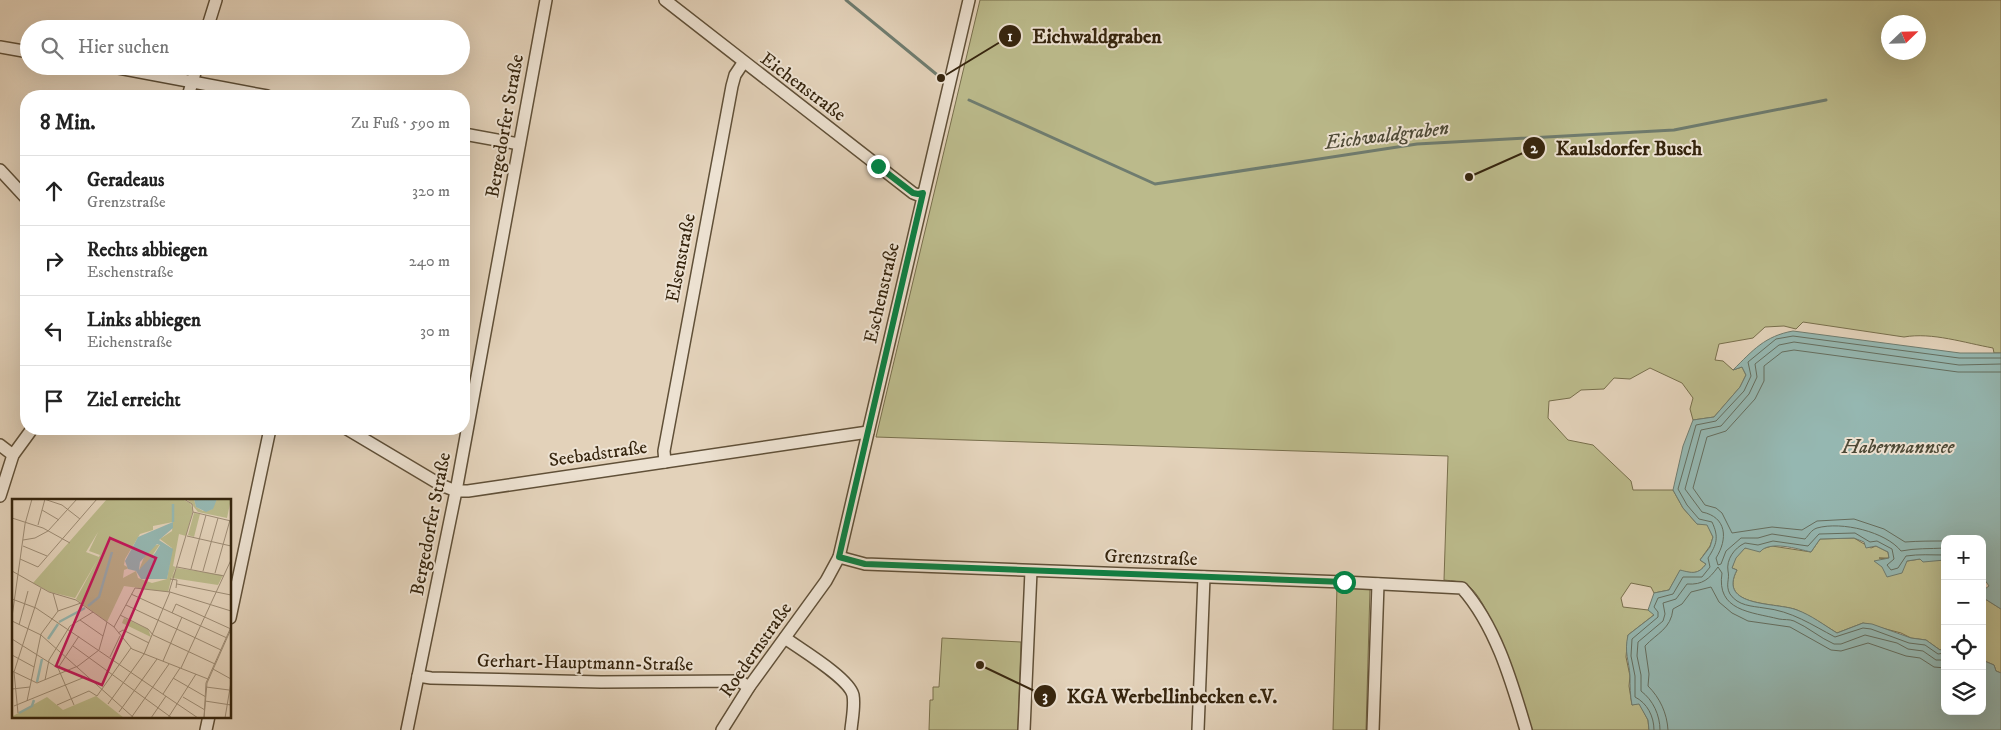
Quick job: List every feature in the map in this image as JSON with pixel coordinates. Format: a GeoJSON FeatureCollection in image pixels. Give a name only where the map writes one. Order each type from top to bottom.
{"type":"FeatureCollection","features":[{"type":"Feature","properties":{"kind":"street"},"geometry":{"type":"LineString","coordinates":[[210,20],[216,0]]}},
{"type":"Feature","properties":{"kind":"street","name":"Bergedorfer Straße"},"geometry":{"type":"LineString","coordinates":[[470,414],[546,0]]}},
{"type":"Feature","properties":{"kind":"street","name":"Eichenstraße"},"geometry":{"type":"LineString","coordinates":[[665,0],[743,63],[913,193],[923,193]]}},
{"type":"Feature","properties":{"kind":"street","name":"Eschenstraße"},"geometry":{"type":"LineString","coordinates":[[819,590],[839,557],[969,0]]}},
{"type":"Feature","properties":{"kind":"street"},"geometry":{"type":"LineString","coordinates":[[0,47],[20,50]]}},
{"type":"Feature","properties":{"kind":"street","name":"Elsenstraße"},"geometry":{"type":"LineString","coordinates":[[665,462],[664,450],[732,86],[735,75],[743,63]]}},
{"type":"Feature","properties":{"kind":"street"},"geometry":{"type":"LineString","coordinates":[[159,75],[237,90]]}},
{"type":"Feature","properties":{"kind":"street"},"geometry":{"type":"LineString","coordinates":[[190,90],[195,75]]}},
{"type":"Feature","properties":{"kind":"street"},"geometry":{"type":"LineString","coordinates":[[470,135],[519,144]]}},
{"type":"Feature","properties":{"kind":"street"},"geometry":{"type":"LineString","coordinates":[[0,170],[20,192]]}},
{"type":"Feature","properties":{"kind":"street","name":"Seebadstraße"},"geometry":{"type":"LineString","coordinates":[[456,491],[468,491],[868,432]]}},
{"type":"Feature","properties":{"kind":"street"},"geometry":{"type":"LineString","coordinates":[[0,496],[13,455],[28,435]]}},
{"type":"Feature","properties":{"kind":"street"},"geometry":{"type":"LineString","coordinates":[[231,614],[269,435]]}},
{"type":"Feature","properties":{"kind":"street"},"geometry":{"type":"LineString","coordinates":[[357,435],[442,485],[456,491]]}},
{"type":"Feature","properties":{"kind":"street","name":"Bergedorfer Straße"},"geometry":{"type":"LineString","coordinates":[[407,730],[466,435]]}},
{"type":"Feature","properties":{"kind":"street"},"geometry":{"type":"LineString","coordinates":[[0,445],[13,455]]}},
{"type":"Feature","properties":{"kind":"street","name":"Grenzstraße"},"geometry":{"type":"LineString","coordinates":[[839,557],[865,564],[1462,588],[1483,618],[1502,662],[1526,730]]}},
{"type":"Feature","properties":{"kind":"street"},"geometry":{"type":"LineString","coordinates":[[1024,730],[1031,571]]}},
{"type":"Feature","properties":{"kind":"street"},"geometry":{"type":"LineString","coordinates":[[1198,730],[1204,577]]}},
{"type":"Feature","properties":{"kind":"street"},"geometry":{"type":"LineString","coordinates":[[1372,730],[1378,584]]}},
{"type":"Feature","properties":{"kind":"street","name":"Roedernstraße"},"geometry":{"type":"LineString","coordinates":[[722,730],[749,687],[819,590]]}},
{"type":"Feature","properties":{"kind":"street"},"geometry":{"type":"LineString","coordinates":[[785,638],[841,679],[850,689],[853,699],[851,730]]}},
{"type":"Feature","properties":{"kind":"street","name":"Gerhart-Hauptmann-Straße"},"geometry":{"type":"LineString","coordinates":[[418,676],[432,678],[601,682],[739,681],[749,687]]}},
{"type":"Feature","properties":{"kind":"shaded area"},"geometry":{"type":"Polygon","coordinates":[[[980,0],[2001,0],[2001,353],[1994,353],[1993,348],[1948,339],[1926,336],[1904,337],[1803,322],[1796,329],[1784,326],[1765,327],[1753,338],[1719,344],[1715,360],[1723,361],[1733,370],[1742,367],[1746,375],[1740,387],[1714,417],[1693,420],[1690,409],[1693,398],[1682,383],[1650,368],[1630,379],[1614,378],[1604,389],[1581,390],[1570,398],[1549,401],[1548,418],[1568,440],[1593,445],[1631,481],[1633,490],[1673,490],[1683,508],[1697,524],[1707,524],[1713,537],[1710,546],[1700,560],[1706,564],[1698,572],[1680,571],[1669,590],[1654,593],[1651,587],[1631,583],[1621,598],[1623,607],[1648,610],[1655,614],[1628,635],[1626,657],[1630,676],[1629,686],[1632,705],[1639,703],[1648,720],[1649,730],[1530,730],[1496,633],[1479,598],[1467,585],[1444,580],[1448,456],[876,437],[980,0]]]}},
{"type":"Feature","properties":{"kind":"shaded area"},"geometry":{"type":"Polygon","coordinates":[[[1854,538],[1871,548],[1876,546],[1888,552],[1889,558],[1879,558],[1907,561],[1920,559],[1941,560],[1941,650],[1926,640],[1911,638],[1901,633],[1863,623],[1837,633],[1797,610],[1752,601],[1742,597],[1735,591],[1733,582],[1737,570],[1732,568],[1735,558],[1745,548],[1762,549],[1772,546],[1811,552],[1820,539],[1854,538]]]}},
{"type":"Feature","properties":{"kind":"shaded area"},"geometry":{"type":"Polygon","coordinates":[[[1337,586],[1370,589],[1366,730],[1333,730],[1337,586]]]}},
{"type":"Feature","properties":{"kind":"shaded area"},"geometry":{"type":"Polygon","coordinates":[[[1986,600],[2001,609],[2001,673],[1996,671],[1994,665],[1986,662],[1986,600]]]}},
{"type":"Feature","properties":{"kind":"shaded area"},"geometry":{"type":"Polygon","coordinates":[[[942,638],[1021,642],[1018,730],[929,730],[930,700],[933,700],[933,687],[939,687],[942,638]]]}},
{"type":"Feature","properties":{"kind":"water","name":"Habermannsee"},"geometry":{"type":"Polygon","coordinates":[[[1793,331],[1960,353],[2001,353],[2001,609],[1986,600],[1986,588],[1989,586],[1986,582],[1986,535],[1941,535],[1941,560],[1923,562],[1920,559],[1907,561],[1902,573],[1887,577],[1882,567],[1874,561],[1889,558],[1888,552],[1876,546],[1866,548],[1864,542],[1854,538],[1820,539],[1811,552],[1784,546],[1764,548],[1760,552],[1745,548],[1736,558],[1732,568],[1737,570],[1733,582],[1735,591],[1742,597],[1752,601],[1797,610],[1837,633],[1863,623],[1872,624],[1911,638],[1926,640],[1941,650],[1941,715],[1986,715],[1986,662],[1994,665],[1996,671],[2001,673],[2001,730],[1649,730],[1648,720],[1639,704],[1632,705],[1627,652],[1628,635],[1654,615],[1648,610],[1654,593],[1669,590],[1680,570],[1697,572],[1703,568],[1706,564],[1700,560],[1710,547],[1713,537],[1707,525],[1697,524],[1683,508],[1673,490],[1683,446],[1693,420],[1714,417],[1740,387],[1746,375],[1742,367],[1733,370],[1753,350],[1767,340],[1793,331]]]}},
{"type":"Feature","properties":{"kind":"waterway","name":"Eichwaldgraben"},"geometry":{"type":"LineString","coordinates":[[846,0],[941,78]]}},
{"type":"Feature","properties":{"kind":"waterway","name":"Eichwaldgraben"},"geometry":{"type":"LineString","coordinates":[[969,100],[1155,184],[1417,144],[1674,130],[1826,100]]}},
{"type":"Feature","properties":{"kind":"place","name":"Eichwaldgraben"},"geometry":{"type":"Point","coordinates":[941,78]}},
{"type":"Feature","properties":{"kind":"place","name":"Kaulsdorfer Busch"},"geometry":{"type":"Point","coordinates":[1469,177]}},
{"type":"Feature","properties":{"kind":"place","name":"KGA Werbellinbecken e.V."},"geometry":{"type":"Point","coordinates":[980,665]}},
{"type":"Feature","properties":{"kind":"route"},"geometry":{"type":"LineString","coordinates":[[878,166],[913,193],[923,193],[839,557],[865,564],[1344,582]]}}]}
